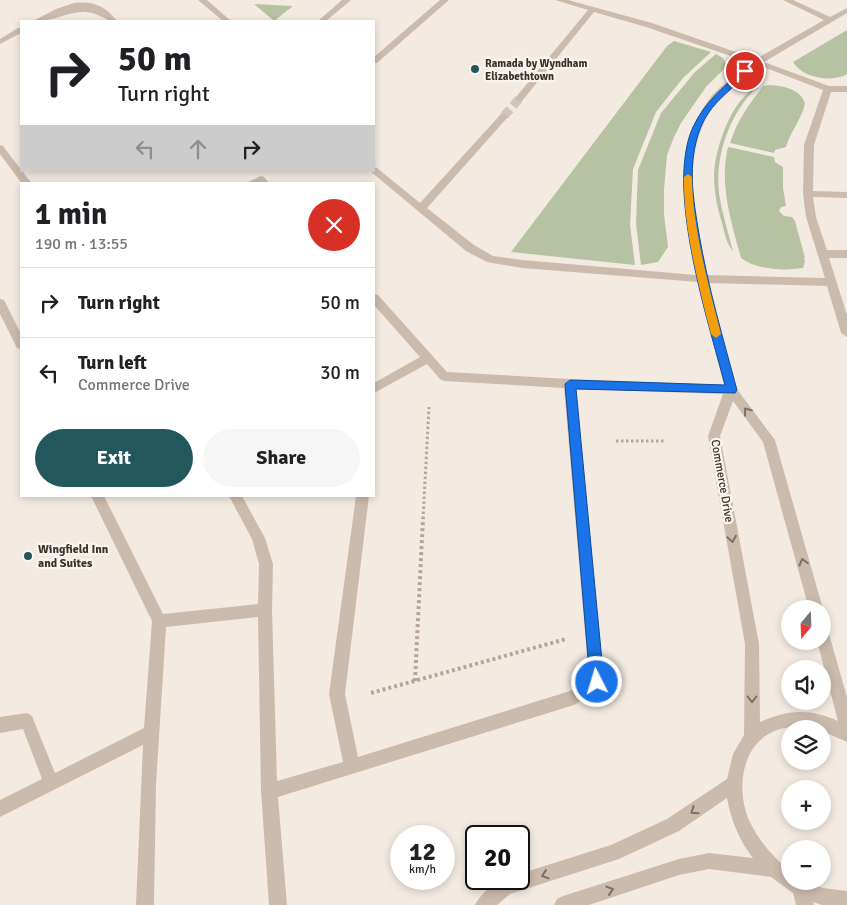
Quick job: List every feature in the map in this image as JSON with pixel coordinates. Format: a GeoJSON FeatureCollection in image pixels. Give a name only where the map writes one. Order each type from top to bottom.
{"type":"FeatureCollection","features":[{"type":"Feature","properties":{"kind":"street"},"geometry":{"type":"LineString","coordinates":[[202,0],[226,20]]}},
{"type":"Feature","properties":{"kind":"street"},"geometry":{"type":"LineString","coordinates":[[323,20],[347,0]]}},
{"type":"Feature","properties":{"kind":"street"},"geometry":{"type":"LineString","coordinates":[[375,60],[444,0]]}},
{"type":"Feature","properties":{"kind":"street"},"geometry":{"type":"LineString","coordinates":[[559,0],[649,25],[757,62],[828,89],[847,90]]}},
{"type":"Feature","properties":{"kind":"street"},"geometry":{"type":"LineString","coordinates":[[787,0],[831,20]]}},
{"type":"Feature","properties":{"kind":"street"},"geometry":{"type":"LineString","coordinates":[[39,20],[69,6],[84,4],[96,6],[112,20]]}},
{"type":"Feature","properties":{"kind":"street"},"geometry":{"type":"LineString","coordinates":[[519,100],[593,10]]}},
{"type":"Feature","properties":{"kind":"street"},"geometry":{"type":"LineString","coordinates":[[813,600],[769,440],[732,390],[702,278],[688,192],[688,157],[697,128],[712,101],[757,62],[847,10]]}},
{"type":"Feature","properties":{"kind":"street"},"geometry":{"type":"LineString","coordinates":[[0,42],[20,31]]}},
{"type":"Feature","properties":{"kind":"street"},"geometry":{"type":"LineString","coordinates":[[828,89],[809,145],[808,194],[811,217],[847,333]]}},
{"type":"Feature","properties":{"kind":"street"},"geometry":{"type":"LineString","coordinates":[[421,208],[504,116]]}},
{"type":"Feature","properties":{"kind":"street"},"geometry":{"type":"LineString","coordinates":[[0,148],[26,182]]}},
{"type":"Feature","properties":{"kind":"street"},"geometry":{"type":"LineString","coordinates":[[375,171],[470,248],[491,259],[522,264],[702,278],[830,282]]}},
{"type":"Feature","properties":{"kind":"street"},"geometry":{"type":"LineString","coordinates":[[808,194],[847,194]]}},
{"type":"Feature","properties":{"kind":"street"},"geometry":{"type":"LineString","coordinates":[[823,254],[847,254]]}},
{"type":"Feature","properties":{"kind":"street"},"geometry":{"type":"LineString","coordinates":[[375,299],[444,376],[570,384],[732,390]]}},
{"type":"Feature","properties":{"kind":"street"},"geometry":{"type":"LineString","coordinates":[[0,303],[20,343]]}},
{"type":"Feature","properties":{"kind":"street"},"geometry":{"type":"LineString","coordinates":[[375,387],[428,358]]}},
{"type":"Feature","properties":{"kind":"street"},"geometry":{"type":"LineString","coordinates":[[269,791],[352,767],[574,697],[597,682],[570,384]]}},
{"type":"Feature","properties":{"kind":"street","name":"Commerce Drive"},"geometry":{"type":"LineString","coordinates":[[732,390],[714,436],[752,644],[752,736]]}},
{"type":"Feature","properties":{"kind":"street"},"geometry":{"type":"LineString","coordinates":[[97,497],[159,621],[152,732],[145,905]]}},
{"type":"Feature","properties":{"kind":"street"},"geometry":{"type":"LineString","coordinates":[[236,497],[258,538],[266,564],[265,610],[269,791],[278,905]]}},
{"type":"Feature","properties":{"kind":"street"},"geometry":{"type":"LineString","coordinates":[[352,767],[337,694],[363,497]]}},
{"type":"Feature","properties":{"kind":"street"},"geometry":{"type":"LineString","coordinates":[[159,621],[265,610]]}},
{"type":"Feature","properties":{"kind":"street"},"geometry":{"type":"LineString","coordinates":[[826,650],[847,726]]}},
{"type":"Feature","properties":{"kind":"street"},"geometry":{"type":"LineString","coordinates":[[847,734],[823,723],[796,719],[772,723],[752,736],[739,757],[734,784],[738,813],[752,842],[773,869],[803,897],[847,900]]}},
{"type":"Feature","properties":{"kind":"street"},"geometry":{"type":"LineString","coordinates":[[0,726],[26,722],[51,783]]}},
{"type":"Feature","properties":{"kind":"street"},"geometry":{"type":"LineString","coordinates":[[0,809],[152,732]]}},
{"type":"Feature","properties":{"kind":"street"},"geometry":{"type":"LineString","coordinates":[[484,905],[505,888],[613,853],[663,830],[734,784]]}},
{"type":"Feature","properties":{"kind":"street"},"geometry":{"type":"LineString","coordinates":[[563,905],[679,867],[710,861],[773,869]]}},
{"type":"Feature","properties":{"kind":"path"},"geometry":{"type":"LineString","coordinates":[[415,681],[429,407]]}},
{"type":"Feature","properties":{"kind":"path"},"geometry":{"type":"LineString","coordinates":[[616,441],[665,441]]}},
{"type":"Feature","properties":{"kind":"path"},"geometry":{"type":"LineString","coordinates":[[372,693],[568,639]]}},
{"type":"Feature","properties":{"kind":"green space"},"geometry":{"type":"Polygon","coordinates":[[[254,4],[293,6],[273,20],[254,4]]]}},
{"type":"Feature","properties":{"kind":"green space"},"geometry":{"type":"Polygon","coordinates":[[[847,30],[847,74],[834,78],[818,77],[803,72],[793,62],[847,30]]]}},
{"type":"Feature","properties":{"kind":"green space"},"geometry":{"type":"Polygon","coordinates":[[[674,41],[711,52],[683,78],[656,112],[633,169],[630,225],[635,265],[511,252],[667,46],[674,41]]]}},
{"type":"Feature","properties":{"kind":"green space"},"geometry":{"type":"Polygon","coordinates":[[[716,54],[723,58],[727,66],[706,87],[681,123],[667,155],[664,214],[668,247],[658,262],[641,265],[636,224],[638,170],[661,113],[695,72],[716,54]]]}},
{"type":"Feature","properties":{"kind":"green space"},"geometry":{"type":"Polygon","coordinates":[[[763,86],[786,87],[795,91],[803,98],[805,103],[802,114],[786,147],[775,150],[774,153],[730,143],[736,127],[748,106],[763,86]]]}},
{"type":"Feature","properties":{"kind":"green space"},"geometry":{"type":"Polygon","coordinates":[[[757,87],[747,98],[732,123],[726,136],[719,165],[719,194],[733,251],[726,238],[717,205],[714,180],[715,163],[726,125],[740,102],[757,87]]]}},
{"type":"Feature","properties":{"kind":"green space"},"geometry":{"type":"Polygon","coordinates":[[[728,147],[774,157],[775,162],[783,167],[783,188],[786,206],[781,207],[779,211],[784,216],[792,217],[795,221],[805,258],[803,268],[771,269],[755,265],[741,258],[727,203],[725,175],[728,147]]]}},
{"type":"Feature","properties":{"kind":"tunnel"},"geometry":{"type":"LineString","coordinates":[[504,116],[519,99]]}},
{"type":"Feature","properties":{"kind":"slow traffic"},"geometry":{"type":"LineString","coordinates":[[688,177],[688,192],[702,278],[716,334]]}},
{"type":"Feature","properties":{"kind":"place","name":"Ramada by Wyndham Elizabethtown"},"geometry":{"type":"Point","coordinates":[475,69]}},
{"type":"Feature","properties":{"kind":"place","name":"Wingfield Inn and Suites"},"geometry":{"type":"Point","coordinates":[28,556]}},
{"type":"Feature","properties":{"kind":"route"},"geometry":{"type":"LineString","coordinates":[[597,682],[570,384],[732,390],[702,278],[688,192],[688,157],[697,128],[712,101],[745,71]]}}]}
